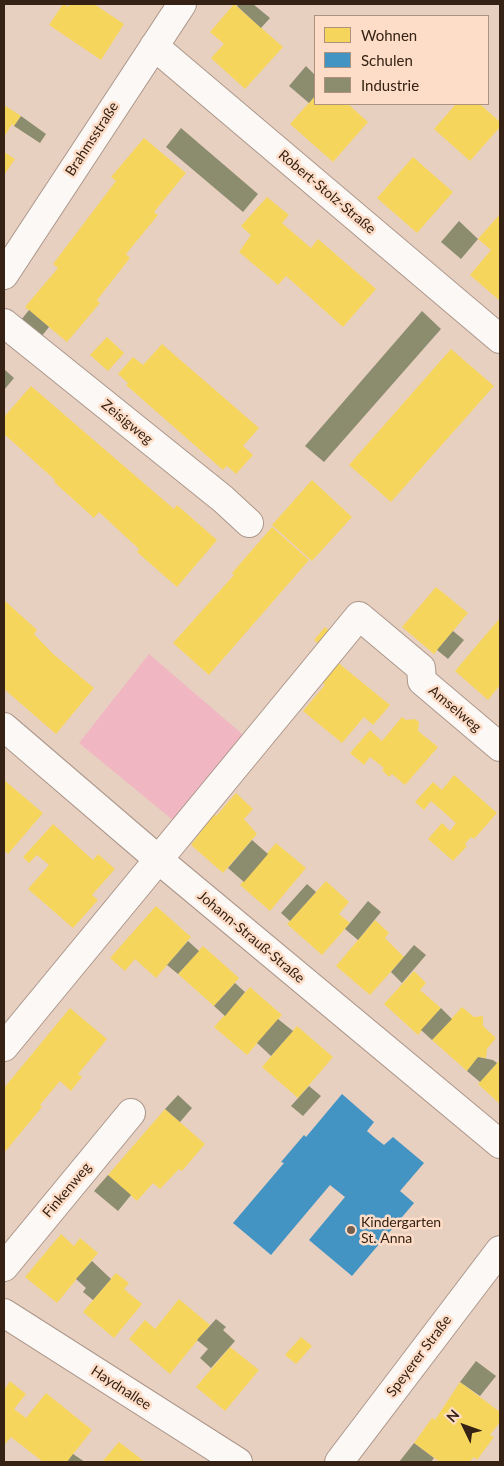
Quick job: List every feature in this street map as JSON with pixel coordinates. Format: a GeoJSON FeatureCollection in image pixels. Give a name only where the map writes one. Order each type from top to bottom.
{"type":"FeatureCollection","features":[{"type":"Feature","properties":{"kind":"street","name":"Brahmsstraße"},"geometry":{"type":"LineString","coordinates":[[4,275],[182,4]]}},
{"type":"Feature","properties":{"kind":"street","name":"Robert-Stolz-Straße"},"geometry":{"type":"LineString","coordinates":[[154,46],[500,339]]}},
{"type":"Feature","properties":{"kind":"street","name":"Zeisigweg"},"geometry":{"type":"LineString","coordinates":[[4,323],[215,492],[249,523]]}},
{"type":"Feature","properties":{"kind":"street","name":"Amselweg"},"geometry":{"type":"LineString","coordinates":[[159,860],[359,616],[421,668],[422,681],[500,747]]}},
{"type":"Feature","properties":{"kind":"street","name":"Johann-Strauß-Straße"},"geometry":{"type":"LineString","coordinates":[[4,728],[159,860],[500,1144]]}},
{"type":"Feature","properties":{"kind":"street"},"geometry":{"type":"LineString","coordinates":[[4,1047],[159,860]]}},
{"type":"Feature","properties":{"kind":"street","name":"Finkenweg"},"geometry":{"type":"LineString","coordinates":[[4,1267],[130,1114]]}},
{"type":"Feature","properties":{"kind":"street","name":"Speyerer Straße"},"geometry":{"type":"LineString","coordinates":[[338,1462],[500,1250]]}},
{"type":"Feature","properties":{"kind":"street","name":"Haydnallee"},"geometry":{"type":"LineString","coordinates":[[4,1313],[238,1462]]}},
{"type":"Feature","properties":{"kind":"shaded area"},"geometry":{"type":"Polygon","coordinates":[[[149,654],[248,739],[180,826],[79,743],[149,654]]]}},
{"type":"Feature","properties":{"kind":"building: Wohnen"},"geometry":{"type":"Polygon","coordinates":[[[63,4],[68,7],[70,4],[94,4],[124,24],[101,60],[49,25],[63,4]]]}},
{"type":"Feature","properties":{"kind":"building: Wohnen"},"geometry":{"type":"Polygon","coordinates":[[[234,4],[283,47],[245,89],[211,58],[224,44],[210,32],[234,4]]]}},
{"type":"Feature","properties":{"kind":"building: Wohnen"},"geometry":{"type":"Polygon","coordinates":[[[314,97],[314,105],[349,105],[368,122],[333,162],[290,124],[314,97]]]}},
{"type":"Feature","properties":{"kind":"building: Wohnen"},"geometry":{"type":"Polygon","coordinates":[[[4,105],[21,116],[14,126],[12,124],[4,137],[4,105]]]}},
{"type":"Feature","properties":{"kind":"building: Wohnen"},"geometry":{"type":"Polygon","coordinates":[[[455,105],[481,105],[500,122],[500,127],[470,161],[434,129],[455,105]]]}},
{"type":"Feature","properties":{"kind":"building: Wohnen"},"geometry":{"type":"Polygon","coordinates":[[[144,138],[186,173],[154,212],[158,215],[126,254],[130,258],[97,300],[100,303],[67,342],[25,307],[58,268],[53,264],[116,181],[111,177],[144,138]]]}},
{"type":"Feature","properties":{"kind":"building: Wohnen"},"geometry":{"type":"Polygon","coordinates":[[[4,152],[15,159],[4,175],[4,152]]]}},
{"type":"Feature","properties":{"kind":"building: Wohnen"},"geometry":{"type":"Polygon","coordinates":[[[413,157],[453,192],[417,233],[377,198],[413,157]]]}},
{"type":"Feature","properties":{"kind":"building: Wohnen"},"geometry":{"type":"Polygon","coordinates":[[[267,197],[289,215],[282,223],[311,248],[318,239],[376,289],[343,327],[286,276],[278,285],[239,252],[251,235],[241,226],[267,197]]]}},
{"type":"Feature","properties":{"kind":"building: Wohnen"},"geometry":{"type":"Polygon","coordinates":[[[500,214],[500,301],[470,275],[491,250],[478,239],[500,214]]]}},
{"type":"Feature","properties":{"kind":"building: Wohnen"},"geometry":{"type":"Polygon","coordinates":[[[107,337],[124,353],[108,371],[90,355],[107,337]]]}},
{"type":"Feature","properties":{"kind":"building: Wohnen"},"geometry":{"type":"Polygon","coordinates":[[[162,344],[259,428],[243,446],[253,455],[236,474],[227,466],[223,470],[126,385],[128,383],[118,374],[133,357],[143,365],[162,344]]]}},
{"type":"Feature","properties":{"kind":"building: Wohnen"},"geometry":{"type":"Polygon","coordinates":[[[451,349],[494,386],[391,502],[349,465],[451,349]]]}},
{"type":"Feature","properties":{"kind":"building: Wohnen"},"geometry":{"type":"Polygon","coordinates":[[[31,386],[174,509],[177,505],[217,540],[177,587],[137,552],[139,549],[99,512],[94,518],[4,434],[4,417],[31,386]]]}},
{"type":"Feature","properties":{"kind":"building: Wohnen"},"geometry":{"type":"Polygon","coordinates":[[[312,480],[352,517],[312,561],[272,525],[312,480]]]}},
{"type":"Feature","properties":{"kind":"building: Wohnen"},"geometry":{"type":"Polygon","coordinates":[[[272,527],[309,560],[209,675],[173,643],[234,575],[232,573],[272,527]]]}},
{"type":"Feature","properties":{"kind":"building: Wohnen"},"geometry":{"type":"Polygon","coordinates":[[[436,587],[468,613],[434,654],[402,627],[436,587]]]}},
{"type":"Feature","properties":{"kind":"building: Wohnen"},"geometry":{"type":"Polygon","coordinates":[[[4,600],[37,630],[34,634],[52,653],[94,688],[56,734],[4,689],[4,600]]]}},
{"type":"Feature","properties":{"kind":"building: Wohnen"},"geometry":{"type":"Polygon","coordinates":[[[500,618],[500,685],[488,700],[455,671],[500,618]]]}},
{"type":"Feature","properties":{"kind":"building: Wohnen"},"geometry":{"type":"Polygon","coordinates":[[[325,627],[337,638],[327,651],[314,640],[325,627]]]}},
{"type":"Feature","properties":{"kind":"building: Wohnen"},"geometry":{"type":"Polygon","coordinates":[[[331,657],[390,705],[373,725],[364,717],[342,743],[303,711],[325,685],[315,677],[331,657]]]}},
{"type":"Feature","properties":{"kind":"building: Wohnen"},"geometry":{"type":"Polygon","coordinates":[[[402,717],[406,720],[415,719],[419,722],[418,731],[438,747],[405,785],[392,774],[389,777],[382,770],[384,768],[370,757],[364,765],[350,753],[370,730],[382,741],[402,717]]]}},
{"type":"Feature","properties":{"kind":"building: Wohnen"},"geometry":{"type":"Polygon","coordinates":[[[454,775],[497,813],[474,839],[471,837],[465,844],[467,846],[453,861],[428,839],[442,823],[450,831],[456,823],[431,801],[424,810],[415,802],[433,782],[442,790],[454,775]]]}},
{"type":"Feature","properties":{"kind":"building: Wohnen"},"geometry":{"type":"Polygon","coordinates":[[[4,780],[43,813],[8,854],[4,850],[4,780]]]}},
{"type":"Feature","properties":{"kind":"building: Wohnen"},"geometry":{"type":"Polygon","coordinates":[[[236,793],[253,809],[244,819],[257,834],[223,873],[191,845],[214,814],[216,816],[236,793]]]}},
{"type":"Feature","properties":{"kind":"building: Wohnen"},"geometry":{"type":"Polygon","coordinates":[[[53,824],[93,860],[98,854],[115,869],[92,895],[98,900],[73,928],[28,889],[49,865],[37,855],[29,863],[23,857],[53,824]]]}},
{"type":"Feature","properties":{"kind":"building: Wohnen"},"geometry":{"type":"Polygon","coordinates":[[[276,843],[306,868],[270,911],[240,885],[276,843]]]}},
{"type":"Feature","properties":{"kind":"building: Wohnen"},"geometry":{"type":"Polygon","coordinates":[[[326,881],[349,902],[339,914],[350,923],[322,955],[287,924],[326,881]]]}},
{"type":"Feature","properties":{"kind":"building: Wohnen"},"geometry":{"type":"Polygon","coordinates":[[[156,906],[191,937],[156,978],[135,959],[125,971],[110,958],[156,906]]]}},
{"type":"Feature","properties":{"kind":"building: Wohnen"},"geometry":{"type":"Polygon","coordinates":[[[375,920],[389,933],[385,938],[404,957],[370,995],[336,966],[375,920]]]}},
{"type":"Feature","properties":{"kind":"building: Wohnen"},"geometry":{"type":"Polygon","coordinates":[[[203,946],[239,978],[214,1006],[178,974],[203,946]]]}},
{"type":"Feature","properties":{"kind":"building: Wohnen"},"geometry":{"type":"Polygon","coordinates":[[[414,971],[426,983],[420,990],[441,1008],[418,1035],[384,1004],[414,971]]]}},
{"type":"Feature","properties":{"kind":"building: Wohnen"},"geometry":{"type":"Polygon","coordinates":[[[250,987],[282,1015],[247,1055],[214,1027],[250,987]]]}},
{"type":"Feature","properties":{"kind":"building: Wohnen"},"geometry":{"type":"Polygon","coordinates":[[[462,1007],[474,1017],[483,1016],[483,1026],[496,1038],[487,1049],[486,1058],[478,1057],[467,1071],[432,1040],[462,1007]]]}},
{"type":"Feature","properties":{"kind":"building: Wohnen"},"geometry":{"type":"Polygon","coordinates":[[[70,1008],[107,1039],[78,1074],[82,1077],[71,1091],[60,1081],[40,1105],[42,1107],[4,1153],[4,1088],[70,1008]]]}},
{"type":"Feature","properties":{"kind":"building: Wohnen"},"geometry":{"type":"Polygon","coordinates":[[[297,1026],[333,1057],[298,1098],[262,1067],[297,1026]]]}},
{"type":"Feature","properties":{"kind":"building: Wohnen"},"geometry":{"type":"Polygon","coordinates":[[[500,1060],[500,1104],[478,1084],[500,1060]]]}},
{"type":"Feature","properties":{"kind":"building: Wohnen"},"geometry":{"type":"Polygon","coordinates":[[[165,1109],[205,1144],[182,1171],[179,1169],[160,1189],[153,1183],[137,1201],[108,1175],[165,1109]]]}},
{"type":"Feature","properties":{"kind":"building: Wohnen"},"geometry":{"type":"Polygon","coordinates":[[[61,1234],[74,1246],[80,1238],[98,1253],[57,1303],[25,1277],[61,1234]]]}},
{"type":"Feature","properties":{"kind":"building: Wohnen"},"geometry":{"type":"Polygon","coordinates":[[[116,1273],[129,1283],[124,1289],[142,1304],[114,1338],[83,1312],[116,1273]]]}},
{"type":"Feature","properties":{"kind":"building: Wohnen"},"geometry":{"type":"Polygon","coordinates":[[[179,1299],[210,1325],[170,1374],[129,1339],[145,1320],[155,1329],[179,1299]]]}},
{"type":"Feature","properties":{"kind":"building: Wohnen"},"geometry":{"type":"Polygon","coordinates":[[[301,1337],[312,1346],[296,1364],[285,1355],[301,1337]]]}},
{"type":"Feature","properties":{"kind":"building: Wohnen"},"geometry":{"type":"Polygon","coordinates":[[[230,1347],[259,1370],[225,1411],[196,1387],[230,1347]]]}},
{"type":"Feature","properties":{"kind":"building: Wohnen"},"geometry":{"type":"Polygon","coordinates":[[[10,1381],[26,1394],[14,1409],[26,1418],[46,1393],[92,1430],[67,1462],[43,1462],[11,1437],[4,1443],[4,1390],[10,1381]]]}},
{"type":"Feature","properties":{"kind":"building: Wohnen"},"geometry":{"type":"Polygon","coordinates":[[[460,1382],[500,1412],[500,1422],[490,1435],[494,1437],[477,1460],[474,1457],[469,1462],[440,1462],[414,1443],[432,1418],[435,1420],[460,1382]]]}},
{"type":"Feature","properties":{"kind":"building: Wohnen"},"geometry":{"type":"Polygon","coordinates":[[[119,1442],[145,1462],[102,1462],[119,1442]]]}},
{"type":"Feature","properties":{"kind":"building: Schulen"},"geometry":{"type":"Polygon","coordinates":[[[342,1094],[374,1122],[367,1131],[375,1138],[384,1145],[393,1137],[424,1163],[400,1191],[414,1203],[352,1276],[309,1240],[345,1197],[330,1185],[271,1255],[233,1223],[284,1163],[281,1162],[304,1135],[306,1137],[342,1094]]]}},
{"type":"Feature","properties":{"kind":"building: Industrie"},"geometry":{"type":"Polygon","coordinates":[[[239,4],[253,4],[270,18],[261,28],[237,6],[239,4]]]}},
{"type":"Feature","properties":{"kind":"building: Industrie"},"geometry":{"type":"Polygon","coordinates":[[[306,66],[314,74],[314,97],[309,103],[289,86],[306,66]]]}},
{"type":"Feature","properties":{"kind":"building: Industrie"},"geometry":{"type":"Polygon","coordinates":[[[21,116],[46,134],[40,143],[14,126],[21,116]]]}},
{"type":"Feature","properties":{"kind":"building: Industrie"},"geometry":{"type":"Polygon","coordinates":[[[181,128],[258,194],[243,212],[166,147],[181,128]]]}},
{"type":"Feature","properties":{"kind":"building: Industrie"},"geometry":{"type":"Polygon","coordinates":[[[459,221],[478,239],[461,259],[441,242],[459,221]]]}},
{"type":"Feature","properties":{"kind":"building: Industrie"},"geometry":{"type":"Polygon","coordinates":[[[29,310],[49,327],[41,337],[21,320],[29,310]]]}},
{"type":"Feature","properties":{"kind":"building: Industrie"},"geometry":{"type":"Polygon","coordinates":[[[422,311],[441,329],[324,462],[305,446],[422,311]]]}},
{"type":"Feature","properties":{"kind":"building: Industrie"},"geometry":{"type":"Polygon","coordinates":[[[4,369],[14,378],[4,390],[4,369]]]}},
{"type":"Feature","properties":{"kind":"building: Industrie"},"geometry":{"type":"Polygon","coordinates":[[[453,631],[464,640],[448,659],[437,650],[453,631]]]}},
{"type":"Feature","properties":{"kind":"building: Industrie"},"geometry":{"type":"Polygon","coordinates":[[[252,840],[268,854],[244,882],[228,868],[252,840]]]}},
{"type":"Feature","properties":{"kind":"building: Industrie"},"geometry":{"type":"Polygon","coordinates":[[[307,884],[316,892],[290,921],[281,913],[307,884]]]}},
{"type":"Feature","properties":{"kind":"building: Industrie"},"geometry":{"type":"Polygon","coordinates":[[[368,901],[381,912],[358,940],[345,929],[368,901]]]}},
{"type":"Feature","properties":{"kind":"building: Industrie"},"geometry":{"type":"Polygon","coordinates":[[[188,941],[199,951],[178,974],[167,965],[188,941]]]}},
{"type":"Feature","properties":{"kind":"building: Industrie"},"geometry":{"type":"Polygon","coordinates":[[[414,945],[426,955],[402,983],[391,972],[414,945]]]}},
{"type":"Feature","properties":{"kind":"building: Industrie"},"geometry":{"type":"Polygon","coordinates":[[[235,983],[245,992],[225,1016],[214,1006],[235,983]]]}},
{"type":"Feature","properties":{"kind":"building: Industrie"},"geometry":{"type":"Polygon","coordinates":[[[441,1008],[452,1019],[432,1040],[421,1030],[441,1008]]]}},
{"type":"Feature","properties":{"kind":"building: Industrie"},"geometry":{"type":"Polygon","coordinates":[[[278,1019],[293,1031],[271,1056],[257,1043],[278,1019]]]}},
{"type":"Feature","properties":{"kind":"building: Industrie"},"geometry":{"type":"Polygon","coordinates":[[[478,1057],[493,1060],[497,1063],[480,1082],[467,1071],[478,1057]]]}},
{"type":"Feature","properties":{"kind":"building: Industrie"},"geometry":{"type":"Polygon","coordinates":[[[309,1086],[321,1096],[303,1116],[291,1106],[309,1086]]]}},
{"type":"Feature","properties":{"kind":"building: Industrie"},"geometry":{"type":"Polygon","coordinates":[[[178,1095],[192,1108],[180,1122],[165,1109],[178,1095]]]}},
{"type":"Feature","properties":{"kind":"building: Industrie"},"geometry":{"type":"Polygon","coordinates":[[[108,1175],[131,1195],[118,1211],[94,1191],[108,1175]]]}},
{"type":"Feature","properties":{"kind":"building: Industrie"},"geometry":{"type":"Polygon","coordinates":[[[92,1261],[111,1279],[93,1300],[83,1292],[86,1288],[76,1279],[92,1261]]]}},
{"type":"Feature","properties":{"kind":"building: Industrie"},"geometry":{"type":"Polygon","coordinates":[[[216,1319],[226,1327],[223,1330],[235,1341],[211,1368],[200,1358],[208,1349],[197,1340],[216,1319]]]}},
{"type":"Feature","properties":{"kind":"building: Industrie"},"geometry":{"type":"Polygon","coordinates":[[[476,1361],[496,1376],[480,1396],[460,1382],[476,1361]]]}},
{"type":"Feature","properties":{"kind":"building: Industrie"},"geometry":{"type":"Polygon","coordinates":[[[414,1443],[434,1458],[431,1462],[399,1462],[414,1443]]]}},
{"type":"Feature","properties":{"kind":"building: Industrie"},"geometry":{"type":"Polygon","coordinates":[[[73,1454],[85,1462],[67,1462],[73,1454]]]}},
{"type":"Feature","properties":{"kind":"place","name":"Kindergarten St. Anna"},"geometry":{"type":"Point","coordinates":[351,1230]}}]}
